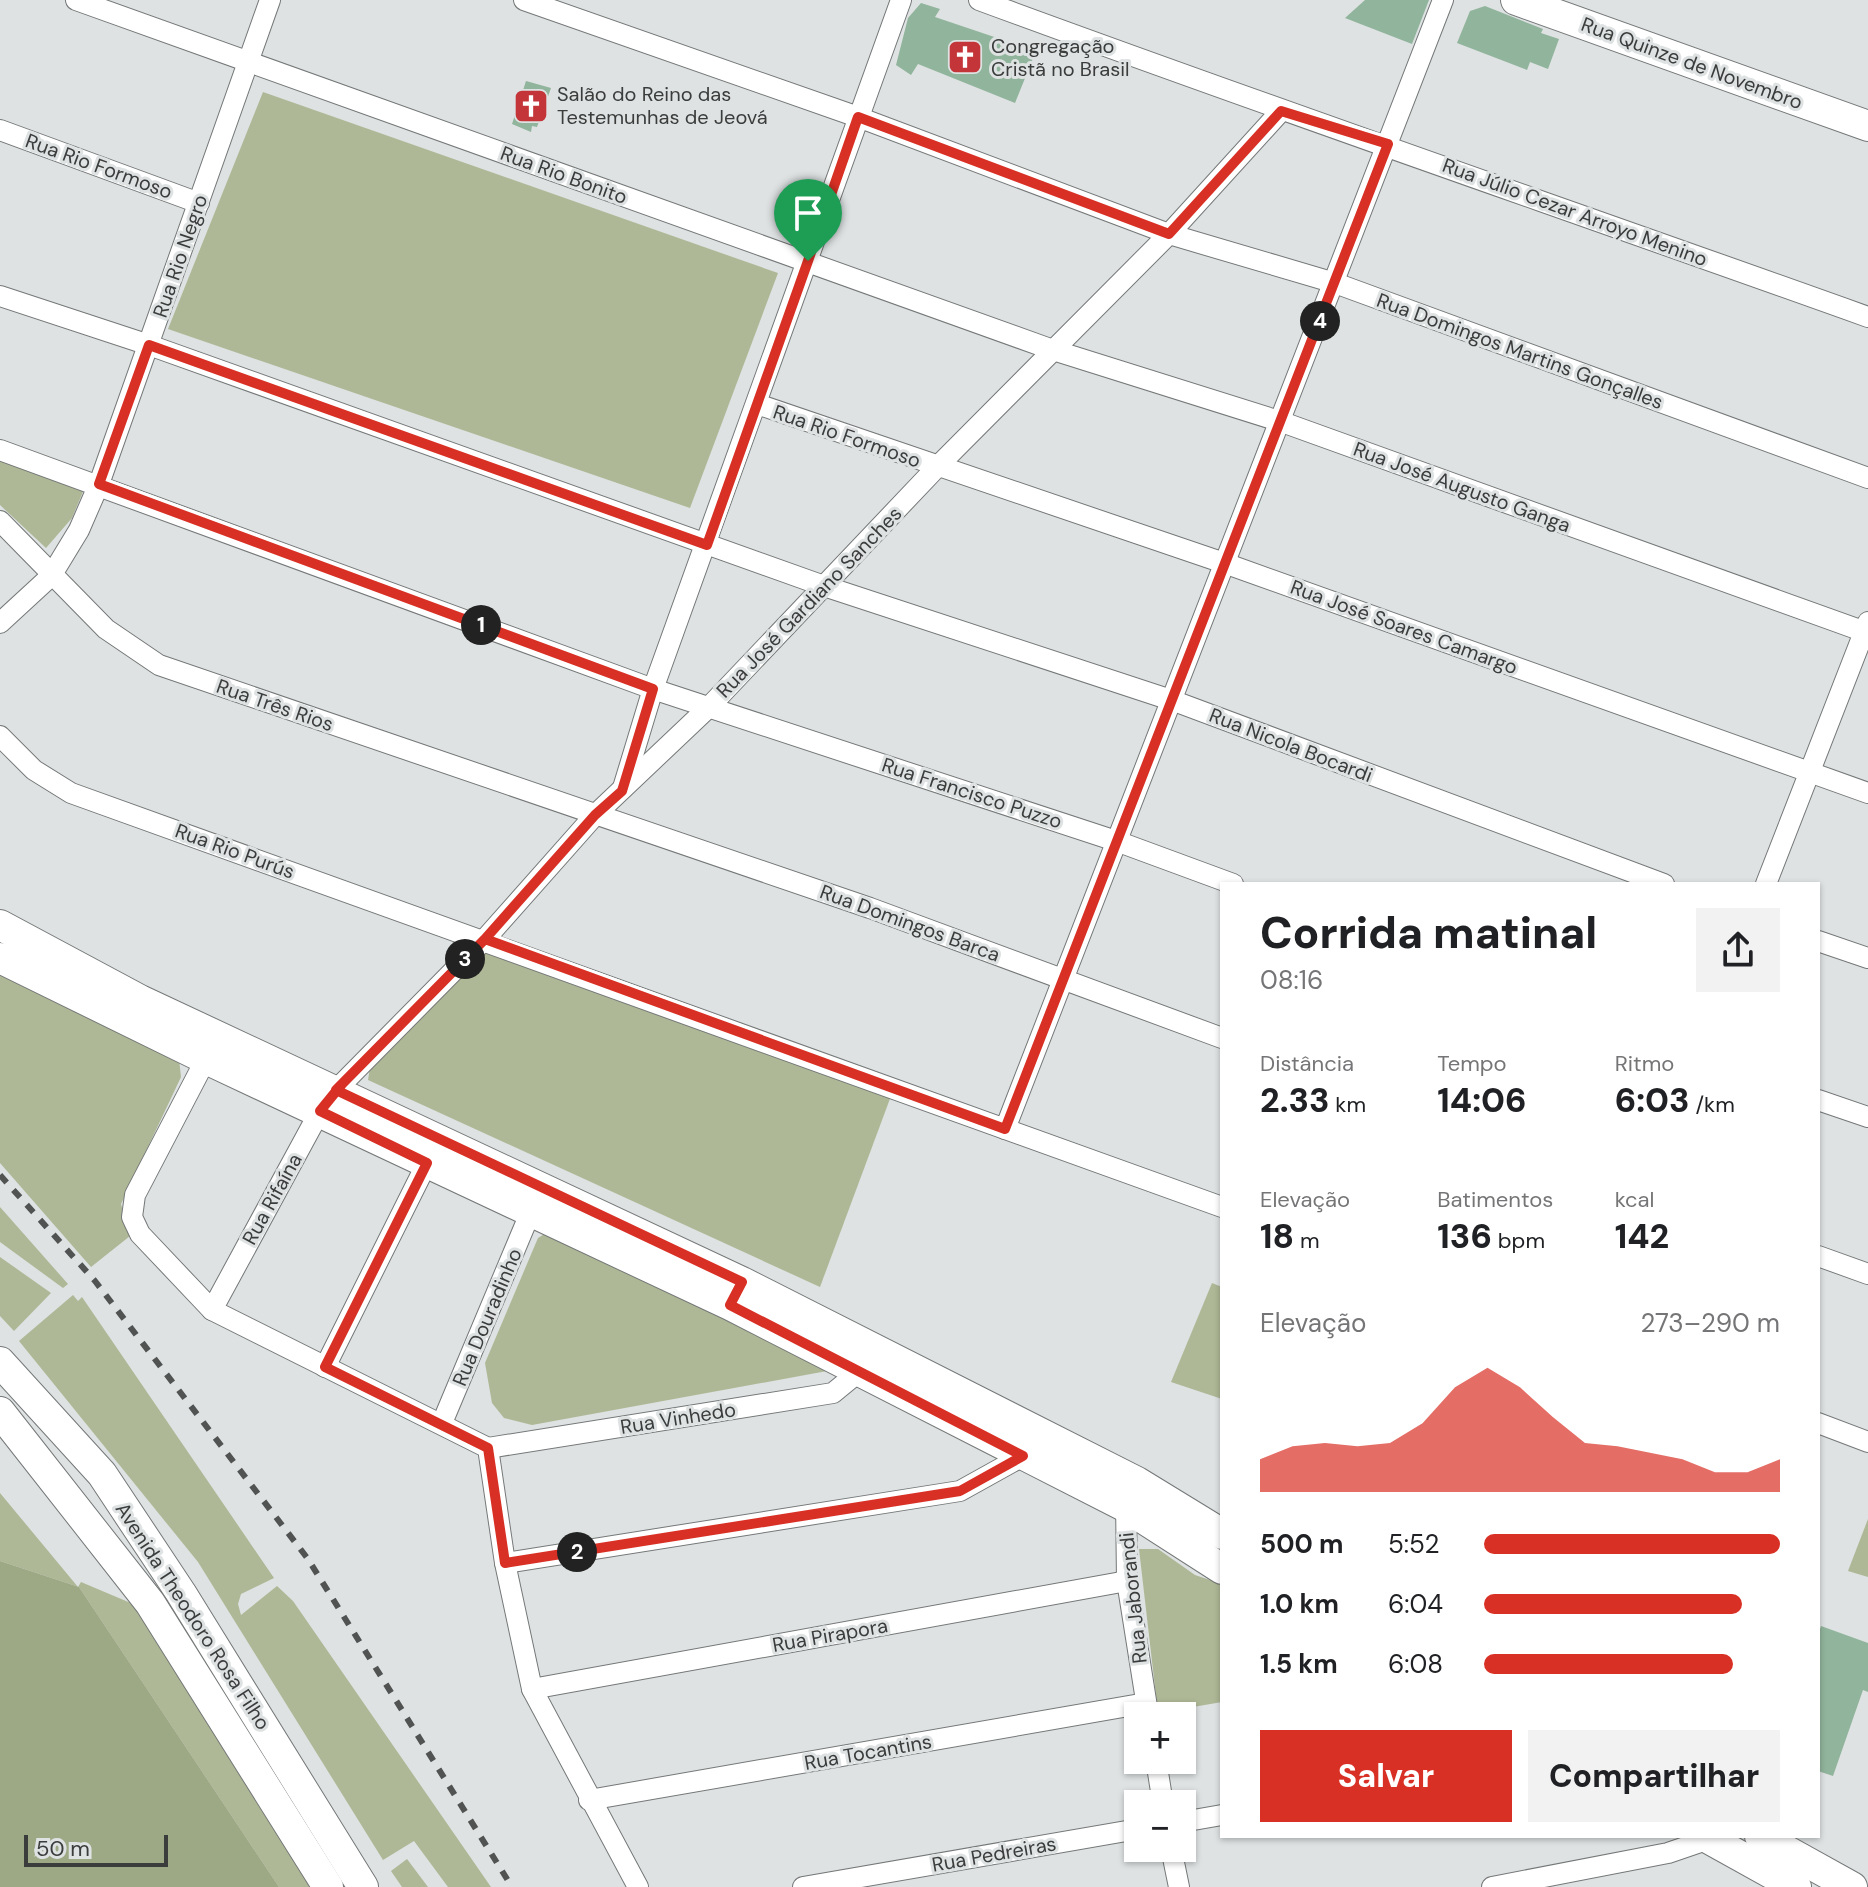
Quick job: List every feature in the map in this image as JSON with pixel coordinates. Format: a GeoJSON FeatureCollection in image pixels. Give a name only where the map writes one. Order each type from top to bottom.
{"type":"FeatureCollection","features":[{"type":"Feature","properties":{"kind":"main road","name":"Rua Quinze de Novembro"},"geometry":{"type":"LineString","coordinates":[[1516,0],[1868,126]]}},
{"type":"Feature","properties":{"kind":"main road"},"geometry":{"type":"LineString","coordinates":[[0,925],[328,1101],[736,1293],[1130,1494],[1220,1533]]}},
{"type":"Feature","properties":{"kind":"main road"},"geometry":{"type":"LineString","coordinates":[[0,958],[206,1059],[328,1101],[427,1163],[531,1211],[736,1293],[861,1370],[1023,1456],[1130,1494],[1220,1567]]}},
{"type":"Feature","properties":{"kind":"main road","name":"Avenida Theodoro Rosa Filho"},"geometry":{"type":"LineString","coordinates":[[0,1362],[102,1474],[301,1814],[328,1887]]}},
{"type":"Feature","properties":{"kind":"main road","name":"Avenida Theodoro Rosa Filho"},"geometry":{"type":"LineString","coordinates":[[0,1412],[150,1603],[301,1814],[363,1887]]}},
{"type":"Feature","properties":{"kind":"main road"},"geometry":{"type":"LineString","coordinates":[[1706,1838],[1796,1887]]}},
{"type":"Feature","properties":{"kind":"main road"},"geometry":{"type":"LineString","coordinates":[[1764,1838],[1852,1887]]}},
{"type":"Feature","properties":{"kind":"street","name":"Rua Rio Bonito"},"geometry":{"type":"LineString","coordinates":[[76,0],[1053,350]]}},
{"type":"Feature","properties":{"kind":"street","name":"Rua Rio Negro"},"geometry":{"type":"LineString","coordinates":[[0,623],[51,576],[79,530],[99,484],[270,0]]}},
{"type":"Feature","properties":{"kind":"street","name":"Rua Domingos Martins Gonçalles"},"geometry":{"type":"LineString","coordinates":[[524,0],[858,117],[1169,234],[1335,283],[1868,478]]}},
{"type":"Feature","properties":{"kind":"street"},"geometry":{"type":"LineString","coordinates":[[622,791],[653,689],[901,0]]}},
{"type":"Feature","properties":{"kind":"street","name":"Rua Júlio Cezar Arroyo Menino"},"geometry":{"type":"LineString","coordinates":[[979,0],[1281,111],[1388,144],[1868,317]]}},
{"type":"Feature","properties":{"kind":"street"},"geometry":{"type":"LineString","coordinates":[[1005,1129],[1174,701],[1443,0]]}},
{"type":"Feature","properties":{"kind":"street","name":"Rua José Gardiano Sanches"},"geometry":{"type":"LineString","coordinates":[[328,1101],[485,939],[595,815],[710,706],[937,467],[1169,234],[1281,111]]}},
{"type":"Feature","properties":{"kind":"street","name":"Rua Rio Formoso"},"geometry":{"type":"LineString","coordinates":[[0,130],[199,203]]}},
{"type":"Feature","properties":{"kind":"street","name":"Rua Nicola Bocardi"},"geometry":{"type":"LineString","coordinates":[[0,296],[149,345],[824,586],[1174,701],[1659,882]]}},
{"type":"Feature","properties":{"kind":"street","name":"Rua José Augusto Ganga"},"geometry":{"type":"LineString","coordinates":[[1053,350],[1282,422],[1867,629]]}},
{"type":"Feature","properties":{"kind":"street","name":"Rua Rio Formoso"},"geometry":{"type":"LineString","coordinates":[[757,404],[937,467]]}},
{"type":"Feature","properties":{"kind":"street","name":"Rua Francisco Puzzo"},"geometry":{"type":"LineString","coordinates":[[0,450],[653,689],[1119,842],[1228,882]]}},
{"type":"Feature","properties":{"kind":"street","name":"Rua José Soares Camargo"},"geometry":{"type":"LineString","coordinates":[[937,467],[1227,564],[1868,793]]}},
{"type":"Feature","properties":{"kind":"street","name":"Rua Três Rios"},"geometry":{"type":"LineString","coordinates":[[0,521],[106,629],[159,665],[595,815]]}},
{"type":"Feature","properties":{"kind":"street"},"geometry":{"type":"LineString","coordinates":[[1767,882],[1867,629]]}},
{"type":"Feature","properties":{"kind":"street","name":"Rua Rio Purús"},"geometry":{"type":"LineString","coordinates":[[0,736],[34,770],[71,793],[485,939],[1220,1206]]}},
{"type":"Feature","properties":{"kind":"street","name":"Rua Domingos Barca"},"geometry":{"type":"LineString","coordinates":[[595,815],[765,871],[1220,1037]]}},
{"type":"Feature","properties":{"kind":"street"},"geometry":{"type":"LineString","coordinates":[[1820,942],[1868,958]]}},
{"type":"Feature","properties":{"kind":"street"},"geometry":{"type":"LineString","coordinates":[[206,1059],[135,1195],[132,1217],[157,1256],[212,1310],[488,1448],[505,1563],[532,1689],[638,1887]]}},
{"type":"Feature","properties":{"kind":"street","name":"Rua Rifaína"},"geometry":{"type":"LineString","coordinates":[[212,1310],[328,1101]]}},
{"type":"Feature","properties":{"kind":"street"},"geometry":{"type":"LineString","coordinates":[[1820,1101],[1868,1117]]}},
{"type":"Feature","properties":{"kind":"street"},"geometry":{"type":"LineString","coordinates":[[325,1367],[427,1163]]}},
{"type":"Feature","properties":{"kind":"street","name":"Rua Douradinho"},"geometry":{"type":"LineString","coordinates":[[442,1423],[531,1211]]}},
{"type":"Feature","properties":{"kind":"street"},"geometry":{"type":"LineString","coordinates":[[1820,1257],[1868,1274]]}},
{"type":"Feature","properties":{"kind":"street","name":"Rua Vinhedo"},"geometry":{"type":"LineString","coordinates":[[488,1448],[833,1393],[861,1370]]}},
{"type":"Feature","properties":{"kind":"street"},"geometry":{"type":"LineString","coordinates":[[1820,1424],[1868,1442]]}},
{"type":"Feature","properties":{"kind":"street"},"geometry":{"type":"LineString","coordinates":[[505,1563],[960,1491],[1023,1456]]}},
{"type":"Feature","properties":{"kind":"street","name":"Rua Jaborandi"},"geometry":{"type":"LineString","coordinates":[[1130,1494],[1127,1581],[1146,1702]]}},
{"type":"Feature","properties":{"kind":"street","name":"Rua Pirapora"},"geometry":{"type":"LineString","coordinates":[[532,1689],[1127,1581]]}},
{"type":"Feature","properties":{"kind":"street","name":"Rua Tocantins"},"geometry":{"type":"LineString","coordinates":[[589,1800],[1124,1713]]}},
{"type":"Feature","properties":{"kind":"street"},"geometry":{"type":"LineString","coordinates":[[1196,1820],[1220,1815]]}},
{"type":"Feature","properties":{"kind":"street","name":"Rua Pedreiras"},"geometry":{"type":"LineString","coordinates":[[803,1887],[1124,1831]]}},
{"type":"Feature","properties":{"kind":"street"},"geometry":{"type":"LineString","coordinates":[[1492,1887],[1668,1853],[1706,1838]]}},
{"type":"Feature","properties":{"kind":"street"},"geometry":{"type":"LineString","coordinates":[[1174,1862],[1179,1887]]}},
{"type":"Feature","properties":{"kind":"green space"},"geometry":{"type":"Polygon","coordinates":[[[263,92],[778,273],[690,508],[168,329],[263,92]]]}},
{"type":"Feature","properties":{"kind":"green space"},"geometry":{"type":"Polygon","coordinates":[[[0,454],[87,482],[72,518],[46,548],[0,505],[0,454]]]}},
{"type":"Feature","properties":{"kind":"green space"},"geometry":{"type":"Polygon","coordinates":[[[485,953],[891,1096],[820,1287],[368,1080],[370,1068],[485,953]]]}},
{"type":"Feature","properties":{"kind":"green space"},"geometry":{"type":"Polygon","coordinates":[[[0,966],[179,1059],[181,1077],[121,1204],[130,1236],[91,1267],[0,1163],[0,966]]]}},
{"type":"Feature","properties":{"kind":"green space"},"geometry":{"type":"Polygon","coordinates":[[[0,1207],[68,1284],[63,1288],[0,1242],[0,1207]]]}},
{"type":"Feature","properties":{"kind":"green space"},"geometry":{"type":"Polygon","coordinates":[[[549,1231],[827,1371],[532,1425],[504,1418],[492,1403],[485,1363],[538,1238],[549,1231]]]}},
{"type":"Feature","properties":{"kind":"green space"},"geometry":{"type":"Polygon","coordinates":[[[0,1257],[51,1293],[14,1331],[0,1316],[0,1257]]]}},
{"type":"Feature","properties":{"kind":"green space"},"geometry":{"type":"Polygon","coordinates":[[[1212,1283],[1220,1286],[1220,1398],[1171,1382],[1212,1283]]]}},
{"type":"Feature","properties":{"kind":"green space"},"geometry":{"type":"Polygon","coordinates":[[[73,1295],[78,1301],[82,1297],[274,1578],[241,1594],[238,1604],[241,1615],[277,1586],[293,1601],[491,1887],[448,1887],[414,1841],[383,1860],[198,1562],[19,1341],[73,1295]]]}},
{"type":"Feature","properties":{"kind":"green space"},"geometry":{"type":"Polygon","coordinates":[[[0,1493],[78,1587],[0,1561],[0,1493]]]}},
{"type":"Feature","properties":{"kind":"green space"},"geometry":{"type":"Polygon","coordinates":[[[1868,1519],[1868,1577],[1848,1571],[1868,1519]]]}},
{"type":"Feature","properties":{"kind":"green space"},"geometry":{"type":"Polygon","coordinates":[[[1139,1549],[1158,1549],[1195,1575],[1220,1583],[1220,1702],[1196,1706],[1196,1702],[1157,1702],[1139,1549]]]}},
{"type":"Feature","properties":{"kind":"green space"},"geometry":{"type":"Polygon","coordinates":[[[0,1561],[79,1587],[279,1887],[0,1887],[0,1561]]]}},
{"type":"Feature","properties":{"kind":"green space"},"geometry":{"type":"Polygon","coordinates":[[[81,1582],[133,1604],[323,1887],[279,1887],[78,1587],[81,1582]]]}},
{"type":"Feature","properties":{"kind":"green space"},"geometry":{"type":"Polygon","coordinates":[[[407,1859],[428,1887],[402,1887],[391,1871],[407,1859]]]}},
{"type":"Feature","properties":{"kind":"building"},"geometry":{"type":"Polygon","coordinates":[[[1365,0],[1429,0],[1412,44],[1345,18],[1365,0]]]}},
{"type":"Feature","properties":{"kind":"building","name":"Congregação Cristã no Brasil"},"geometry":{"type":"Polygon","coordinates":[[[921,3],[940,9],[935,17],[1036,51],[1015,103],[918,64],[911,75],[896,65],[908,18],[921,3]]]}},
{"type":"Feature","properties":{"kind":"building"},"geometry":{"type":"Polygon","coordinates":[[[1485,6],[1543,29],[1541,33],[1559,39],[1548,69],[1530,62],[1527,70],[1457,43],[1470,11],[1485,6]]]}},
{"type":"Feature","properties":{"kind":"building","name":"Salão do Reino das Testemunhas de Jeová"},"geometry":{"type":"Polygon","coordinates":[[[526,81],[551,88],[537,127],[532,126],[531,132],[512,124],[526,81]]]}},
{"type":"Feature","properties":{"kind":"building"},"geometry":{"type":"Polygon","coordinates":[[[1821,1626],[1868,1643],[1868,1692],[1863,1690],[1833,1776],[1820,1772],[1821,1626]]]}},
{"type":"Feature","properties":{"kind":"railway"},"geometry":{"type":"LineString","coordinates":[[0,1175],[95,1281],[308,1559],[512,1887]]}},
{"type":"Feature","properties":{"kind":"place","name":"Congregação Cristã no Brasil"},"geometry":{"type":"Point","coordinates":[965,57]}},
{"type":"Feature","properties":{"kind":"place","name":"Salão do Reino das Testemunhas de Jeová"},"geometry":{"type":"Point","coordinates":[531,106]}},
{"type":"Feature","properties":{"kind":"route"},"geometry":{"type":"LineString","coordinates":[[808,261],[707,545],[149,345],[99,484],[653,689],[622,791],[595,815],[485,939],[342,1084],[336,1090],[320,1111],[427,1163],[325,1367],[488,1448],[505,1563],[960,1491],[998,1473],[1023,1456],[730,1305],[742,1282],[336,1090],[485,939],[1005,1129],[1388,144],[1281,111],[1169,234],[858,117],[808,261]]}}]}
